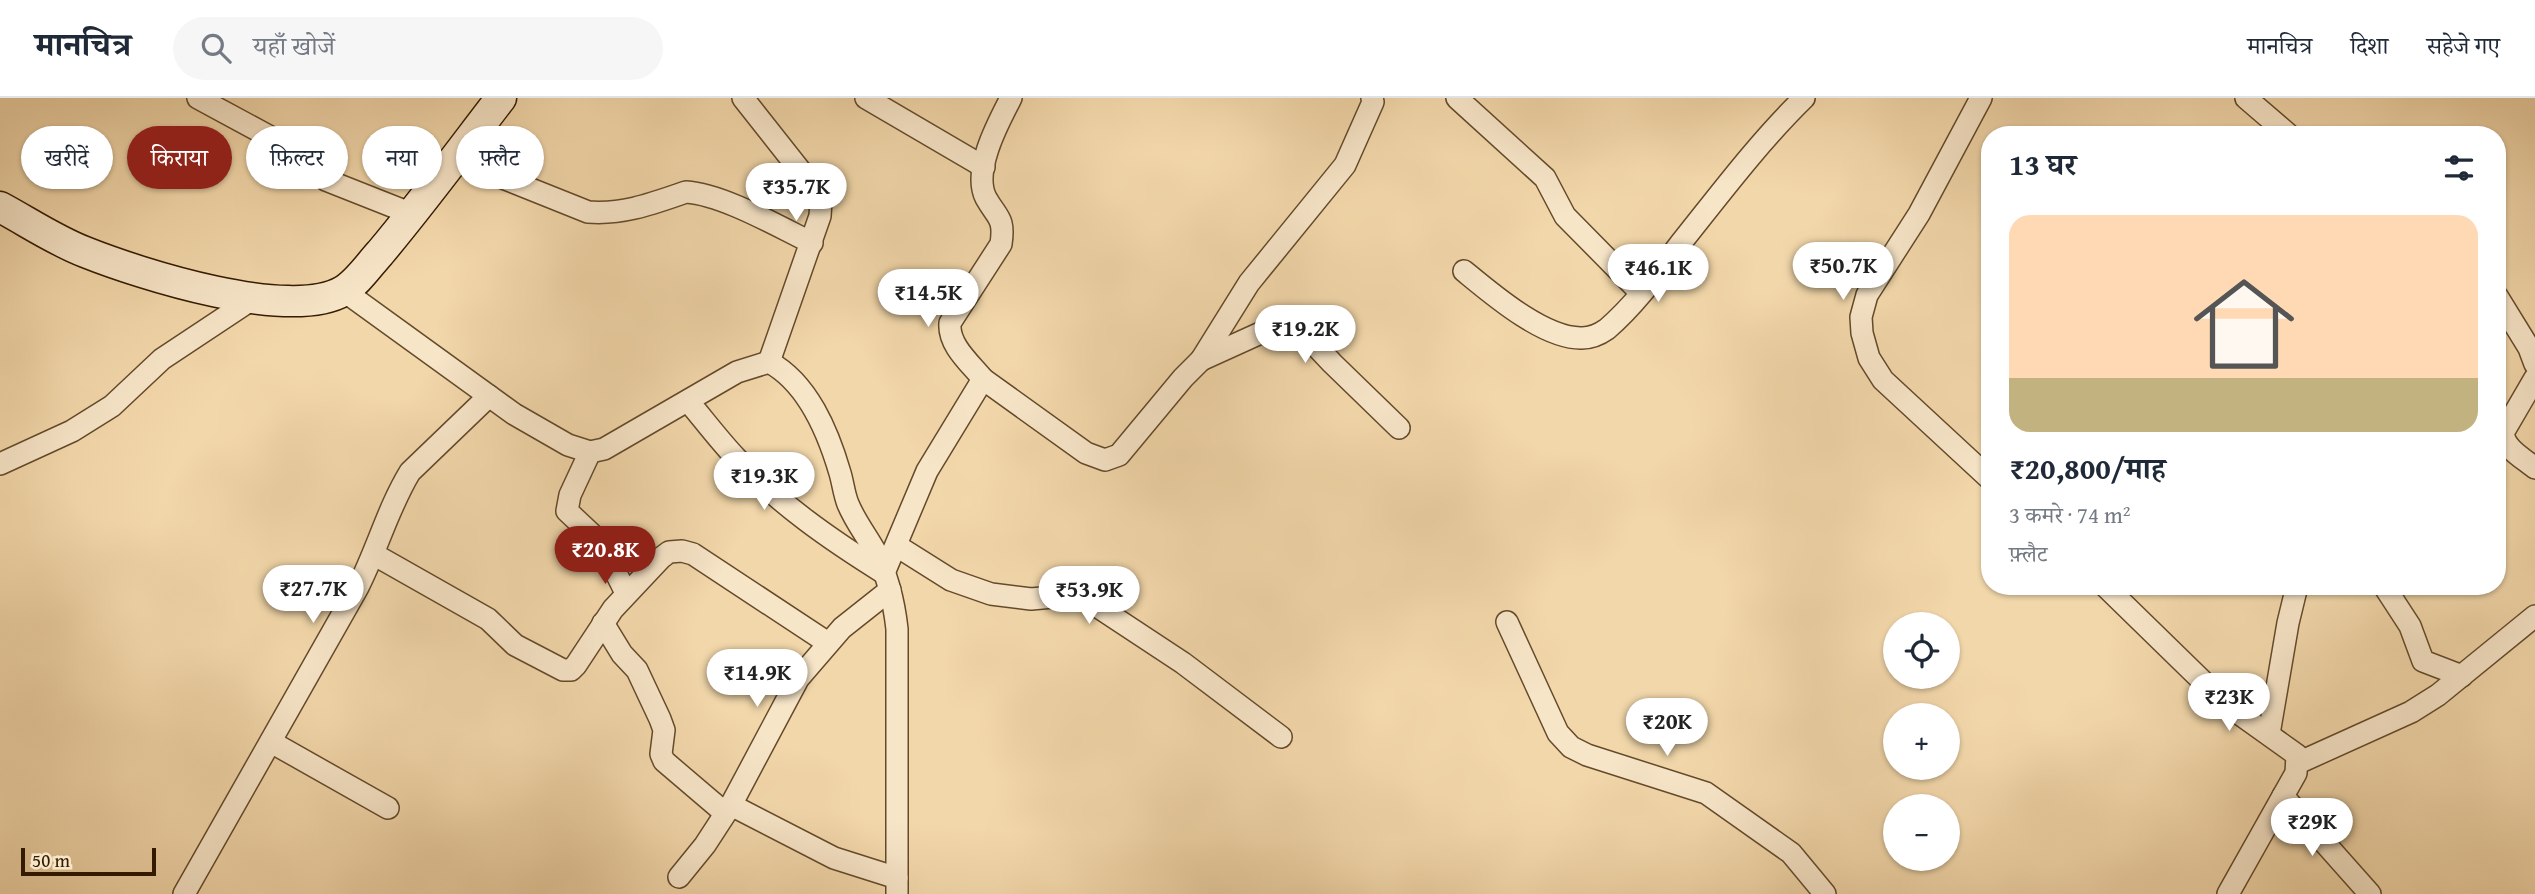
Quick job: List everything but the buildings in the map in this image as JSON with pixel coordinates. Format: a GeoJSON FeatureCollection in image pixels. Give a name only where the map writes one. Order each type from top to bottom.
{"type":"FeatureCollection","features":[{"type":"Feature","properties":{"kind":"street"},"geometry":{"type":"LineString","coordinates":[[198,98],[274,139],[326,180],[412,214]]}},
{"type":"Feature","properties":{"kind":"street"},"geometry":{"type":"LineString","coordinates":[[480,126],[501,98]]}},
{"type":"Feature","properties":{"kind":"street"},"geometry":{"type":"LineString","coordinates":[[743,98],[814,188],[821,201],[820,216],[812,243],[769,362]]}},
{"type":"Feature","properties":{"kind":"street"},"geometry":{"type":"LineString","coordinates":[[866,98],[984,167]]}},
{"type":"Feature","properties":{"kind":"street"},"geometry":{"type":"LineString","coordinates":[[1011,98],[990,141],[982,184],[986,199],[1000,219],[1003,232],[1001,244],[959,307],[950,323],[949,332],[952,341],[983,379],[1086,453],[1105,460],[1119,455],[1201,360],[1249,284],[1345,164],[1374,99]]}},
{"type":"Feature","properties":{"kind":"street"},"geometry":{"type":"LineString","coordinates":[[1457,98],[1545,178],[1565,216],[1640,292]]}},
{"type":"Feature","properties":{"kind":"street"},"geometry":{"type":"LineString","coordinates":[[1981,98],[1919,214],[1867,295],[1861,317],[1869,358],[1883,380],[1981,471]]}},
{"type":"Feature","properties":{"kind":"street"},"geometry":{"type":"LineString","coordinates":[[2246,98],[2279,126]]}},
{"type":"Feature","properties":{"kind":"street"},"geometry":{"type":"LineString","coordinates":[[1464,271],[1521,315],[1537,324],[1580,338],[1590,337],[1607,328],[1640,292],[1774,128],[1792,101]]}},
{"type":"Feature","properties":{"kind":"street"},"geometry":{"type":"LineString","coordinates":[[0,208],[83,252],[207,290],[254,298],[302,301],[329,297],[344,291],[412,214],[456,157]]}},
{"type":"Feature","properties":{"kind":"street"},"geometry":{"type":"LineString","coordinates":[[530,189],[588,212],[632,210],[686,192],[695,192],[716,198],[812,243]]}},
{"type":"Feature","properties":{"kind":"street"},"geometry":{"type":"LineString","coordinates":[[344,291],[514,414],[568,445],[590,452],[604,449],[737,372],[769,362],[784,370],[820,420],[832,444],[847,502],[875,552],[887,582],[897,629],[897,886],[728,809],[664,761],[661,754],[664,730],[660,719],[637,670],[615,645],[603,624]]}},
{"type":"Feature","properties":{"kind":"street"},"geometry":{"type":"LineString","coordinates":[[0,464],[72,430],[112,406],[162,359],[254,298]]}},
{"type":"Feature","properties":{"kind":"street"},"geometry":{"type":"LineString","coordinates":[[2506,311],[2529,348],[2535,364]]}},
{"type":"Feature","properties":{"kind":"street"},"geometry":{"type":"LineString","coordinates":[[1201,360],[1284,323],[1294,326],[1399,428]]}},
{"type":"Feature","properties":{"kind":"street"},"geometry":{"type":"LineString","coordinates":[[2506,428],[2535,378]]}},
{"type":"Feature","properties":{"kind":"street"},"geometry":{"type":"LineString","coordinates":[[679,877],[728,809],[790,692],[813,659],[887,582],[897,545],[927,471],[983,379]]}},
{"type":"Feature","properties":{"kind":"street"},"geometry":{"type":"LineString","coordinates":[[184,894],[375,555],[410,472],[489,396]]}},
{"type":"Feature","properties":{"kind":"street"},"geometry":{"type":"LineString","coordinates":[[688,401],[736,458],[763,484],[817,530],[887,582]]}},
{"type":"Feature","properties":{"kind":"street"},"geometry":{"type":"LineString","coordinates":[[2506,443],[2535,468]]}},
{"type":"Feature","properties":{"kind":"street"},"geometry":{"type":"LineString","coordinates":[[590,452],[570,495],[567,511],[601,543],[626,593]]}},
{"type":"Feature","properties":{"kind":"street"},"geometry":{"type":"LineString","coordinates":[[897,545],[951,580],[991,594],[1031,600],[1075,595],[1089,601],[1183,663],[1281,737]]}},
{"type":"Feature","properties":{"kind":"street"},"geometry":{"type":"LineString","coordinates":[[375,555],[488,619],[515,645],[563,670],[571,670],[576,665],[626,593],[670,552],[693,554],[828,643]]}},
{"type":"Feature","properties":{"kind":"street"},"geometry":{"type":"LineString","coordinates":[[2114,595],[2227,705],[2297,755],[2296,773],[2228,894]]}},
{"type":"Feature","properties":{"kind":"street"},"geometry":{"type":"LineString","coordinates":[[2269,734],[2295,595]]}},
{"type":"Feature","properties":{"kind":"street"},"geometry":{"type":"LineString","coordinates":[[2390,595],[2410,626],[2423,661],[2462,676]]}},
{"type":"Feature","properties":{"kind":"street"},"geometry":{"type":"LineString","coordinates":[[2298,763],[2411,712],[2438,695],[2535,616]]}},
{"type":"Feature","properties":{"kind":"street"},"geometry":{"type":"LineString","coordinates":[[1507,622],[1558,733],[1571,747],[1587,755],[1706,793],[1791,853],[1825,894]]}},
{"type":"Feature","properties":{"kind":"street"},"geometry":{"type":"LineString","coordinates":[[271,742],[388,808]]}},
{"type":"Feature","properties":{"kind":"street"},"geometry":{"type":"LineString","coordinates":[[2283,796],[2370,894]]}}]}
